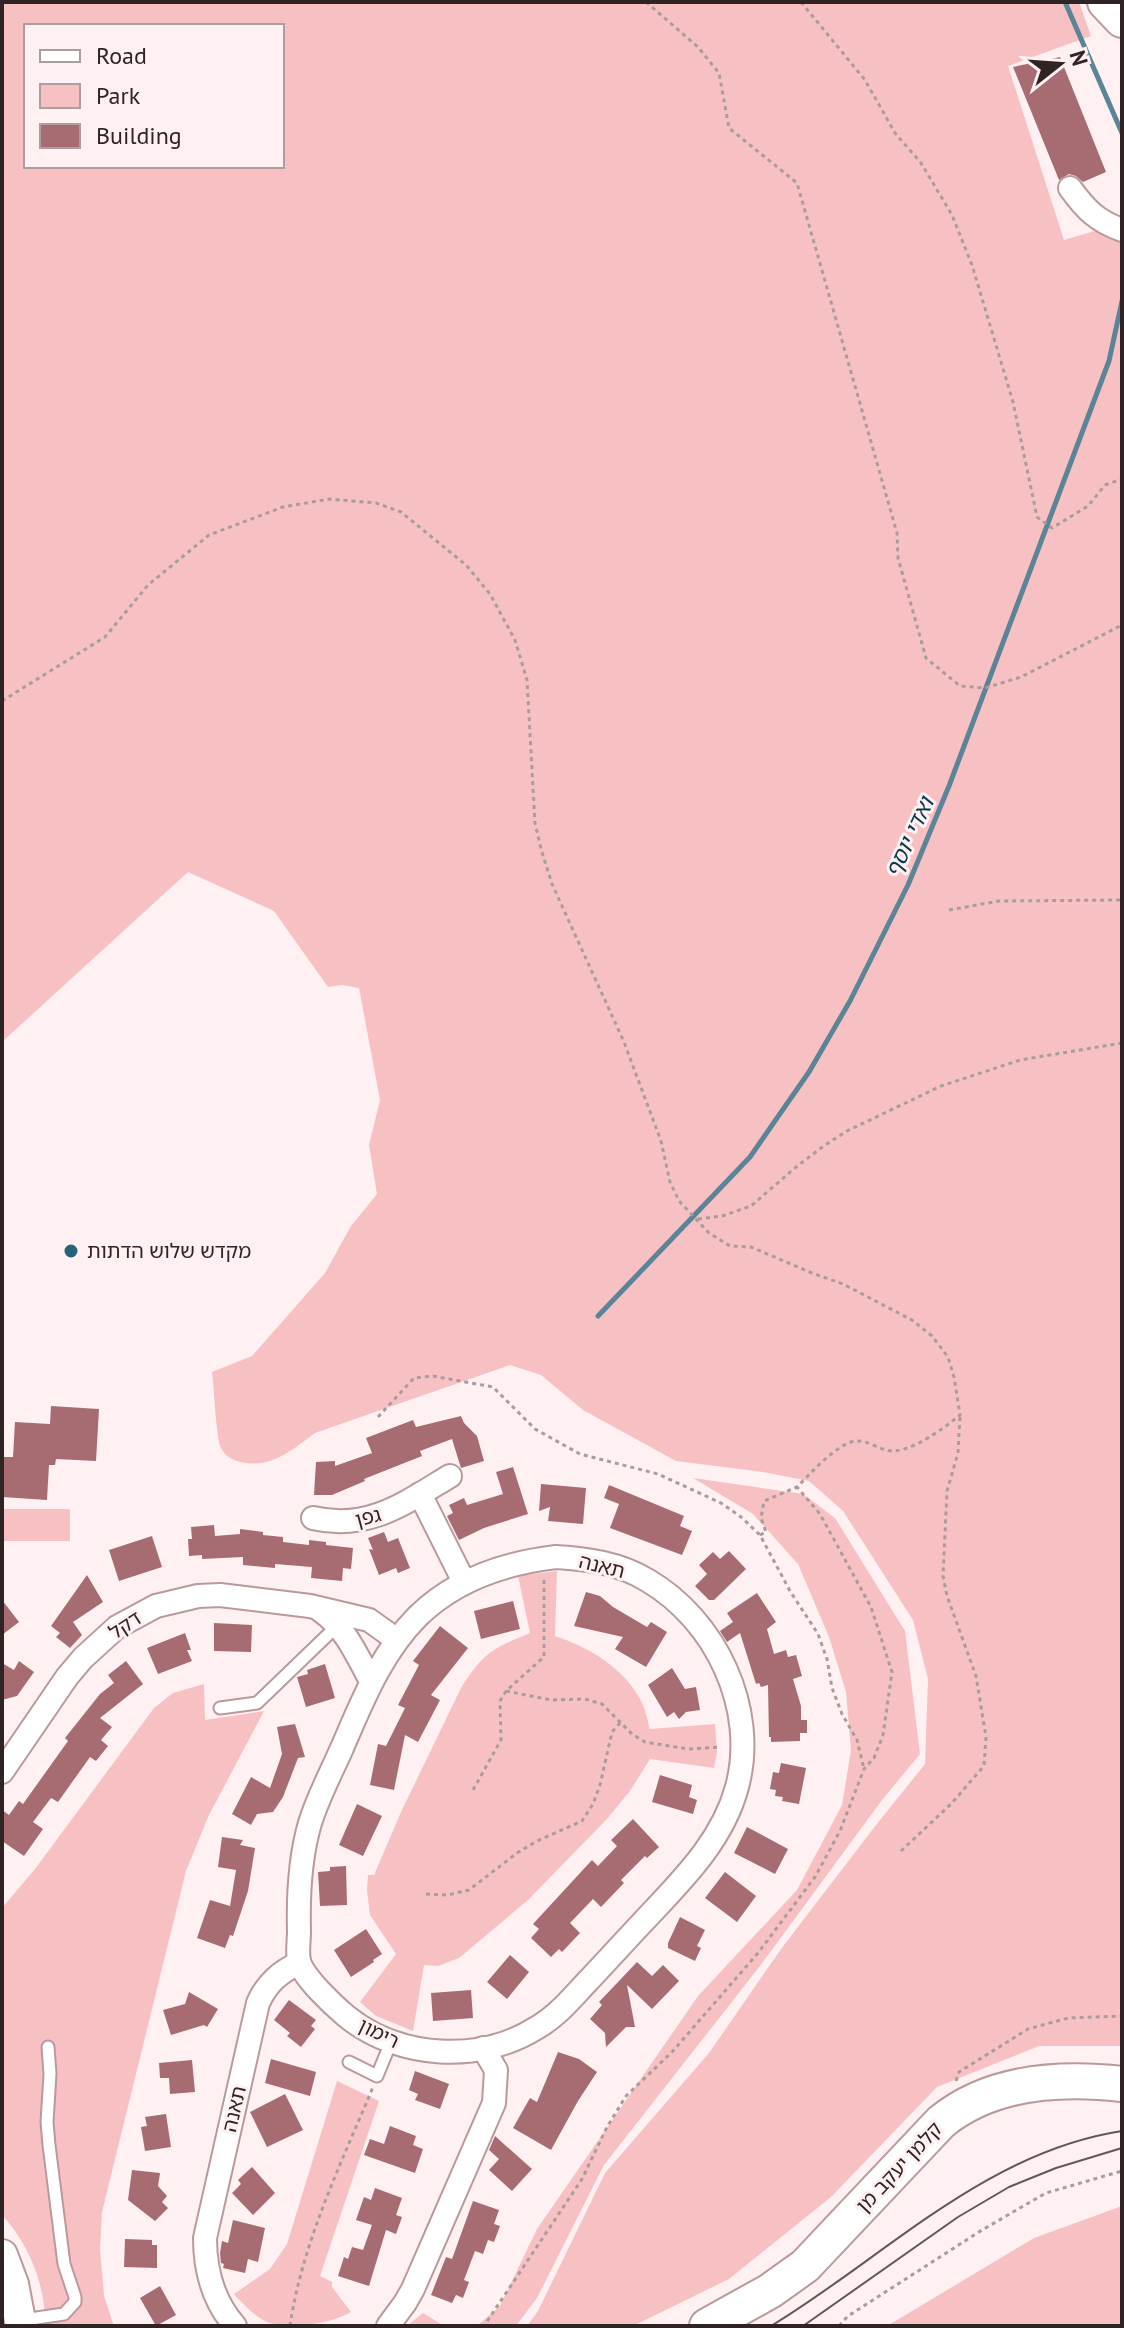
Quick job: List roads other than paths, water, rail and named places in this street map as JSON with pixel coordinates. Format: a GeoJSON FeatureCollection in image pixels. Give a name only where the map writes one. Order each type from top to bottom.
{"type":"FeatureCollection","features":[{"type":"Feature","properties":{"kind":"main road"},"geometry":{"type":"LineString","coordinates":[[1105,2],[1122,20]]}},
{"type":"Feature","properties":{"kind":"main road","name":"קלמן יעקב מן"},"geometry":{"type":"LineString","coordinates":[[707,2326],[770,2291],[805,2266],[955,2110],[989,2093],[1009,2088],[1066,2081],[1122,2084]]}},
{"type":"Feature","properties":{"kind":"main road"},"geometry":{"type":"LineString","coordinates":[[2,2255],[13,2284],[21,2323]]}},
{"type":"Feature","properties":{"kind":"street"},"geometry":{"type":"LineString","coordinates":[[1070,188],[1084,207],[1103,223],[1122,230]]}},
{"type":"Feature","properties":{"kind":"street","name":"גפן"},"geometry":{"type":"LineString","coordinates":[[313,1518],[339,1523],[364,1520],[380,1515],[450,1476]]}},
{"type":"Feature","properties":{"kind":"street"},"geometry":{"type":"LineString","coordinates":[[420,1494],[464,1582]]}},
{"type":"Feature","properties":{"kind":"street","name":"תאנה"},"geometry":{"type":"LineString","coordinates":[[235,2326],[211,2286],[205,2238],[258,2003],[274,1979],[299,1963],[298,1901],[310,1825],[371,1681],[397,1640],[418,1615],[464,1582],[496,1568],[544,1558],[587,1559],[617,1566],[647,1579],[675,1599],[712,1643],[726,1668],[742,1725],[737,1786],[726,1817],[708,1848],[684,1878],[554,2015],[521,2037],[483,2048]]}},
{"type":"Feature","properties":{"kind":"street","name":"דקל"},"geometry":{"type":"LineString","coordinates":[[2,1772],[83,1658],[108,1635],[136,1616],[177,1600],[220,1595],[313,1607],[341,1620],[369,1620],[397,1640]]}},
{"type":"Feature","properties":{"kind":"street"},"geometry":{"type":"LineString","coordinates":[[341,1620],[371,1681]]}},
{"type":"Feature","properties":{"kind":"street","name":"רימון"},"geometry":{"type":"LineString","coordinates":[[299,1963],[317,1989],[334,2006],[354,2023],[391,2042],[434,2052],[483,2048]]}},
{"type":"Feature","properties":{"kind":"street"},"geometry":{"type":"LineString","coordinates":[[388,2326],[413,2289],[494,2103],[496,2070],[483,2048]]}},
{"type":"Feature","properties":{"kind":"lane"},"geometry":{"type":"LineString","coordinates":[[220,1708],[257,1703],[341,1620]]}},
{"type":"Feature","properties":{"kind":"lane"},"geometry":{"type":"LineString","coordinates":[[349,2062],[377,2076],[391,2042]]}},
{"type":"Feature","properties":{"kind":"lane"},"geometry":{"type":"LineString","coordinates":[[21,2323],[64,2314],[75,2302],[64,2264],[49,2145],[48,2047]]}},
{"type":"Feature","properties":{"kind":"waterway","name":"ואדי יוסף"},"geometry":{"type":"LineString","coordinates":[[1065,2],[1122,133]]}},
{"type":"Feature","properties":{"kind":"waterway","name":"ואדי יוסף"},"geometry":{"type":"LineString","coordinates":[[598,1316],[750,1157],[809,1072],[850,1001],[908,885],[949,786],[1109,361],[1122,301]]}},
{"type":"Feature","properties":{"kind":"tram line"},"geometry":{"type":"LineString","coordinates":[[771,2326],[938,2210],[981,2184],[1025,2161],[1072,2143],[1122,2131]]}},
{"type":"Feature","properties":{"kind":"tram line"},"geometry":{"type":"LineString","coordinates":[[803,2326],[958,2217],[1009,2187],[1056,2168],[1122,2148]]}},
{"type":"Feature","properties":{"kind":"place","name":"מקדש שלוש הדתות"},"geometry":{"type":"Point","coordinates":[71,1251]}}]}
